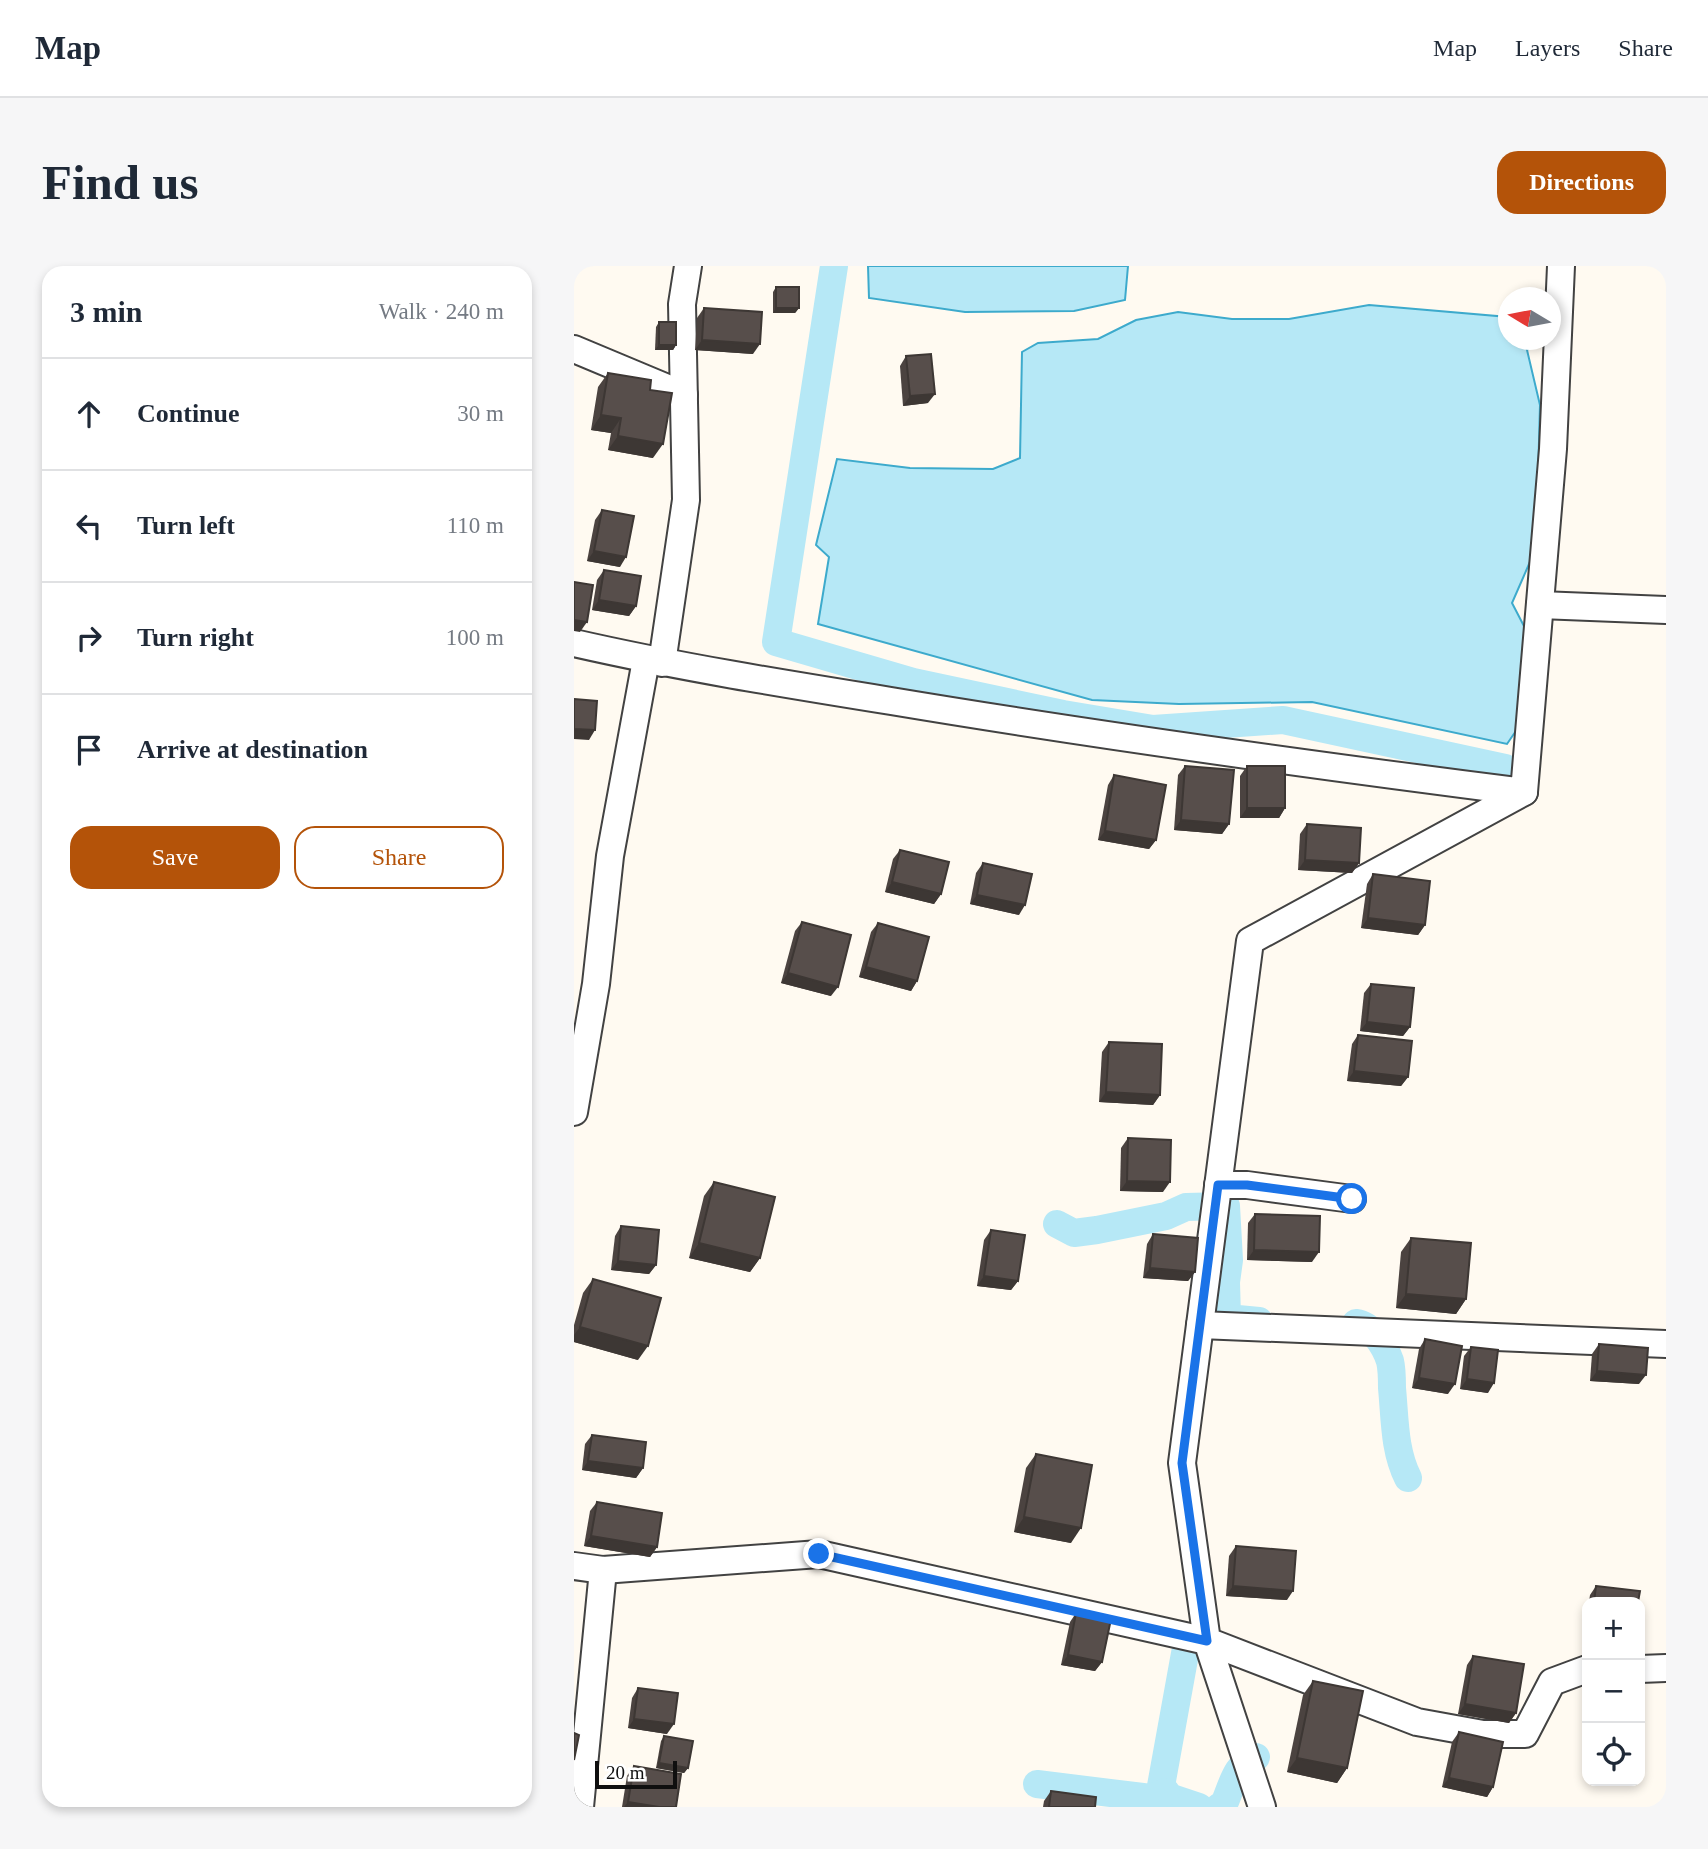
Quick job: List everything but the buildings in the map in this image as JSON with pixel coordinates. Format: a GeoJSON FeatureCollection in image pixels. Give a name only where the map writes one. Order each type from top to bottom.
{"type":"FeatureCollection","features":[{"type":"Feature","properties":{"kind":"street"},"geometry":{"type":"LineString","coordinates":[[574,1112],[596,984],[610,856],[654,662],[686,500],[682,304],[688,266]]}},
{"type":"Feature","properties":{"kind":"street"},"geometry":{"type":"LineString","coordinates":[[1524,792],[1553,449],[1561,266]]}},
{"type":"Feature","properties":{"kind":"street"},"geometry":{"type":"LineString","coordinates":[[574,349],[684,394]]}},
{"type":"Feature","properties":{"kind":"street"},"geometry":{"type":"LineString","coordinates":[[1540,605],[1666,610]]}},
{"type":"Feature","properties":{"kind":"street"},"geometry":{"type":"LineString","coordinates":[[574,643],[654,662],[1043,726],[1524,792]]}},
{"type":"Feature","properties":{"kind":"street"},"geometry":{"type":"LineString","coordinates":[[1262,1807],[1207,1641],[1182,1463],[1250,941],[1524,792]]}},
{"type":"Feature","properties":{"kind":"street"},"geometry":{"type":"LineString","coordinates":[[1216,1199],[1247,1185],[1352,1199]]}},
{"type":"Feature","properties":{"kind":"street"},"geometry":{"type":"LineString","coordinates":[[1200,1325],[1666,1344]]}},
{"type":"Feature","properties":{"kind":"street"},"geometry":{"type":"LineString","coordinates":[[574,1566],[603,1570],[819,1554],[1207,1641],[1417,1722],[1483,1734],[1525,1734],[1552,1682],[1582,1671]]}},
{"type":"Feature","properties":{"kind":"street"},"geometry":{"type":"LineString","coordinates":[[580,1807],[603,1570]]}},
{"type":"Feature","properties":{"kind":"street"},"geometry":{"type":"LineString","coordinates":[[1645,1669],[1666,1668]]}},
{"type":"Feature","properties":{"kind":"water"},"geometry":{"type":"Polygon","coordinates":[[[868,266],[1128,266],[1125,300],[1074,311],[965,312],[869,298],[868,266]]]}},
{"type":"Feature","properties":{"kind":"water"},"geometry":{"type":"Polygon","coordinates":[[[1369,305],[1498,316],[1498,350],[1527,350],[1540,405],[1536,548],[1512,603],[1526,630],[1520,725],[1507,744],[1312,702],[1179,704],[1092,700],[818,624],[829,557],[816,545],[837,459],[910,468],[993,469],[1020,458],[1022,352],[1038,343],[1098,339],[1136,320],[1178,312],[1232,319],[1289,319],[1369,305]]]}},
{"type":"Feature","properties":{"kind":"waterway"},"geometry":{"type":"LineString","coordinates":[[834,266],[776,642],[913,682],[1063,714],[1153,729],[1283,720],[1505,768]]}},
{"type":"Feature","properties":{"kind":"waterway"},"geometry":{"type":"LineString","coordinates":[[1057,1224],[1074,1233],[1166,1216],[1186,1207],[1226,1206],[1229,1260],[1226,1282],[1227,1318],[1259,1321]]}},
{"type":"Feature","properties":{"kind":"waterway"},"geometry":{"type":"LineString","coordinates":[[1356,1323],[1377,1337],[1390,1361],[1398,1445],[1408,1478]]}},
{"type":"Feature","properties":{"kind":"waterway"},"geometry":{"type":"LineString","coordinates":[[1188,1637],[1161,1786],[1169,1797],[1199,1807]]}},
{"type":"Feature","properties":{"kind":"waterway"},"geometry":{"type":"LineString","coordinates":[[1219,1807],[1224,1804],[1239,1770],[1256,1757]]}},
{"type":"Feature","properties":{"kind":"waterway"},"geometry":{"type":"LineString","coordinates":[[1037,1784],[1151,1798],[1166,1792]]}},
{"type":"Feature","properties":{"kind":"route"},"geometry":{"type":"LineString","coordinates":[[819,1554],[1207,1641],[1182,1463],[1218,1185],[1247,1185],[1352,1199]]}}]}
